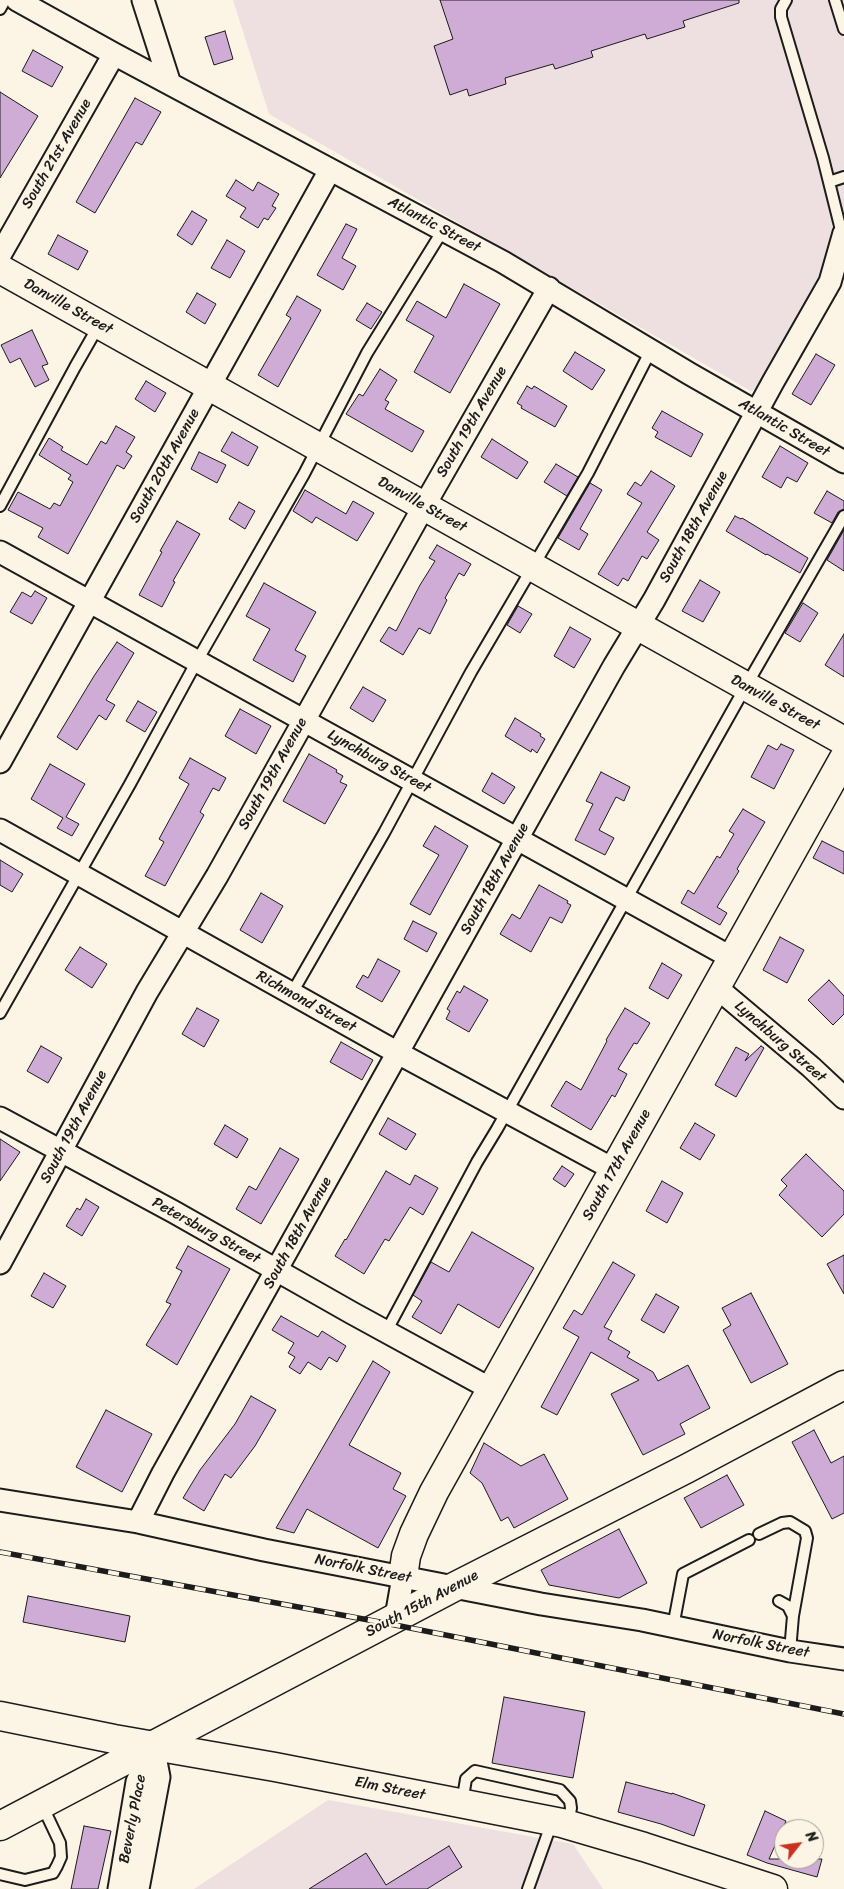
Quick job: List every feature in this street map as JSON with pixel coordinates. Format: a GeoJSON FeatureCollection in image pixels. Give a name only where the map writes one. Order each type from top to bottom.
{"type":"FeatureCollection","features":[{"type":"Feature","properties":{"kind":"street","name":"Atlantic Street"},"geometry":{"type":"LineString","coordinates":[[17,0],[549,288],[757,413],[844,462]]}},
{"type":"Feature","properties":{"kind":"street"},"geometry":{"type":"LineString","coordinates":[[142,0],[170,84]]}},
{"type":"Feature","properties":{"kind":"street","name":"South 21st Avenue"},"geometry":{"type":"LineString","coordinates":[[0,254],[114,54]]}},
{"type":"Feature","properties":{"kind":"street","name":"South 20th Avenue"},"geometry":{"type":"LineString","coordinates":[[0,762],[330,170]]}},
{"type":"Feature","properties":{"kind":"street","name":"South 18th Avenue"},"geometry":{"type":"LineString","coordinates":[[138,1522],[163,1473],[276,1270],[830,282],[844,232]]}},
{"type":"Feature","properties":{"kind":"street","name":"Danville Street"},"geometry":{"type":"LineString","coordinates":[[0,269],[844,741]]}},
{"type":"Feature","properties":{"kind":"street","name":"South 19th Avenue"},"geometry":{"type":"LineString","coordinates":[[0,1263],[147,992],[217,876],[303,720],[549,288]]}},
{"type":"Feature","properties":{"kind":"street","name":"Lynchburg Street"},"geometry":{"type":"LineString","coordinates":[[0,552],[626,901],[732,958]]}},
{"type":"Feature","properties":{"kind":"street","name":"South 17th Avenue"},"geometry":{"type":"LineString","coordinates":[[402,1577],[406,1556],[414,1534],[434,1492],[844,758]]}},
{"type":"Feature","properties":{"kind":"street","name":"Richmond Street"},"geometry":{"type":"LineString","coordinates":[[0,830],[398,1054],[613,1170]]}},
{"type":"Feature","properties":{"kind":"street","name":"Lynchburg Street"},"geometry":{"type":"LineString","coordinates":[[716,987],[811,1067],[844,1098]]}},
{"type":"Feature","properties":{"kind":"street","name":"Petersburg Street"},"geometry":{"type":"LineString","coordinates":[[0,1118],[174,1212],[491,1389]]}},
{"type":"Feature","properties":{"kind":"street","name":"South 15th Avenue"},"geometry":{"type":"LineString","coordinates":[[0,1826],[454,1587],[677,1474],[844,1385]]}},
{"type":"Feature","properties":{"kind":"street","name":"Norfolk Street"},"geometry":{"type":"LineString","coordinates":[[0,1500],[138,1522],[264,1550],[541,1604],[673,1627],[790,1651],[844,1659]]}},
{"type":"Feature","properties":{"kind":"street"},"geometry":{"type":"LineString","coordinates":[[396,1618],[402,1577]]}},
{"type":"Feature","properties":{"kind":"street","name":"Elm Street"},"geometry":{"type":"LineString","coordinates":[[0,1716],[153,1746],[275,1767],[560,1823],[644,1847],[773,1889]]}},
{"type":"Feature","properties":{"kind":"street","name":"Beverly Place"},"geometry":{"type":"LineString","coordinates":[[119,1889],[137,1782],[153,1746]]}},
{"type":"Feature","properties":{"kind":"street","name":"Beverly Place"},"geometry":{"type":"LineString","coordinates":[[138,1889],[159,1778],[153,1746]]}},
{"type":"Feature","properties":{"kind":"lane"},"geometry":{"type":"LineString","coordinates":[[0,10],[5,0]]}},
{"type":"Feature","properties":{"kind":"lane"},"geometry":{"type":"LineString","coordinates":[[786,0],[781,18],[840,226],[844,232]]}},
{"type":"Feature","properties":{"kind":"lane"},"geometry":{"type":"LineString","coordinates":[[835,0],[844,29]]}},
{"type":"Feature","properties":{"kind":"lane"},"geometry":{"type":"LineString","coordinates":[[829,182],[844,177]]}},
{"type":"Feature","properties":{"kind":"lane"},"geometry":{"type":"LineString","coordinates":[[0,1013],[304,474],[367,354],[443,230]]}},
{"type":"Feature","properties":{"kind":"lane"},"geometry":{"type":"LineString","coordinates":[[0,506],[74,367],[99,325]]}},
{"type":"Feature","properties":{"kind":"lane"},"geometry":{"type":"LineString","coordinates":[[292,993],[412,781],[471,672],[588,473],[652,350]]}},
{"type":"Feature","properties":{"kind":"lane"},"geometry":{"type":"LineString","coordinates":[[386,1332],[477,1162],[844,516]]}},
{"type":"Feature","properties":{"kind":"lane"},"geometry":{"type":"LineString","coordinates":[[759,1534],[782,1523],[790,1522],[805,1531],[808,1538],[793,1616],[790,1651]]}},
{"type":"Feature","properties":{"kind":"lane"},"geometry":{"type":"LineString","coordinates":[[673,1627],[683,1574],[749,1540]]}},
{"type":"Feature","properties":{"kind":"lane"},"geometry":{"type":"LineString","coordinates":[[779,1601],[788,1606],[793,1616]]}},
{"type":"Feature","properties":{"kind":"lane"},"geometry":{"type":"LineString","coordinates":[[0,1874],[25,1880],[53,1873],[61,1857],[60,1843],[42,1804]]}},
{"type":"Feature","properties":{"kind":"lane"},"geometry":{"type":"LineString","coordinates":[[528,1889],[560,1823]]}},
{"type":"Feature","properties":{"kind":"shaded area"},"geometry":{"type":"Polygon","coordinates":[[[233,0],[844,0],[844,222],[832,226],[833,248],[826,264],[757,388],[751,391],[269,114],[233,0]]]}},
{"type":"Feature","properties":{"kind":"shaded area"},"geometry":{"type":"Polygon","coordinates":[[[328,1800],[573,1844],[603,1889],[194,1889],[328,1800]]]}},
{"type":"Feature","properties":{"kind":"building"},"geometry":{"type":"Polygon","coordinates":[[[440,0],[739,0],[739,3],[683,21],[685,27],[647,39],[645,34],[591,51],[593,57],[555,69],[553,64],[505,78],[506,84],[469,96],[467,89],[450,95],[434,46],[453,39],[440,0]]]}},
{"type":"Feature","properties":{"kind":"building"},"geometry":{"type":"Polygon","coordinates":[[[225,31],[233,59],[214,65],[205,37],[225,31]]]}},
{"type":"Feature","properties":{"kind":"building"},"geometry":{"type":"Polygon","coordinates":[[[33,50],[63,67],[52,87],[22,71],[33,50]]]}},
{"type":"Feature","properties":{"kind":"building"},"geometry":{"type":"Polygon","coordinates":[[[0,92],[38,116],[0,178],[0,92]]]}},
{"type":"Feature","properties":{"kind":"building"},"geometry":{"type":"Polygon","coordinates":[[[135,98],[161,112],[142,145],[136,142],[95,213],[76,202],[135,98]]]}},
{"type":"Feature","properties":{"kind":"building"},"geometry":{"type":"Polygon","coordinates":[[[236,180],[253,191],[258,182],[279,194],[272,206],[276,208],[268,220],[264,218],[258,228],[240,217],[246,208],[226,196],[236,180]]]}},
{"type":"Feature","properties":{"kind":"building"},"geometry":{"type":"Polygon","coordinates":[[[192,211],[207,220],[192,245],[177,235],[192,211]]]}},
{"type":"Feature","properties":{"kind":"building"},"geometry":{"type":"Polygon","coordinates":[[[346,224],[357,229],[342,258],[356,266],[343,290],[317,275],[346,224]]]}},
{"type":"Feature","properties":{"kind":"building"},"geometry":{"type":"Polygon","coordinates":[[[58,235],[88,251],[78,270],[48,254],[58,235]]]}},
{"type":"Feature","properties":{"kind":"building"},"geometry":{"type":"Polygon","coordinates":[[[227,240],[245,251],[230,278],[211,268],[227,240]]]}},
{"type":"Feature","properties":{"kind":"building"},"geometry":{"type":"Polygon","coordinates":[[[464,284],[500,304],[450,393],[414,372],[434,336],[406,320],[417,301],[446,318],[464,284]]]}},
{"type":"Feature","properties":{"kind":"building"},"geometry":{"type":"Polygon","coordinates":[[[197,293],[216,304],[205,324],[186,312],[197,293]]]}},
{"type":"Feature","properties":{"kind":"building"},"geometry":{"type":"Polygon","coordinates":[[[297,296],[321,310],[278,387],[258,375],[291,318],[286,315],[297,296]]]}},
{"type":"Feature","properties":{"kind":"building"},"geometry":{"type":"Polygon","coordinates":[[[367,303],[382,312],[371,329],[356,320],[367,303]]]}},
{"type":"Feature","properties":{"kind":"building"},"geometry":{"type":"Polygon","coordinates":[[[32,330],[48,364],[42,366],[49,380],[35,387],[20,358],[10,363],[1,345],[32,330]]]}},
{"type":"Feature","properties":{"kind":"building"},"geometry":{"type":"Polygon","coordinates":[[[575,352],[605,370],[592,390],[563,371],[575,352]]]}},
{"type":"Feature","properties":{"kind":"building"},"geometry":{"type":"Polygon","coordinates":[[[816,354],[835,365],[811,405],[792,394],[816,354]]]}},
{"type":"Feature","properties":{"kind":"building"},"geometry":{"type":"Polygon","coordinates":[[[380,369],[397,380],[385,400],[389,402],[385,409],[424,431],[412,452],[346,414],[359,394],[363,396],[380,369]]]}},
{"type":"Feature","properties":{"kind":"building"},"geometry":{"type":"Polygon","coordinates":[[[146,381],[166,393],[155,412],[135,399],[146,381]]]}},
{"type":"Feature","properties":{"kind":"building"},"geometry":{"type":"Polygon","coordinates":[[[527,386],[532,389],[534,386],[567,406],[555,427],[521,408],[522,406],[517,403],[527,386]]]}},
{"type":"Feature","properties":{"kind":"building"},"geometry":{"type":"Polygon","coordinates":[[[662,411],[703,434],[691,457],[655,437],[658,432],[652,428],[662,411]]]}},
{"type":"Feature","properties":{"kind":"building"},"geometry":{"type":"Polygon","coordinates":[[[116,426],[135,437],[126,452],[132,456],[124,469],[117,465],[68,554],[38,537],[43,528],[8,510],[18,492],[50,509],[54,503],[60,506],[73,482],[68,479],[71,475],[39,455],[49,438],[63,447],[61,450],[87,465],[101,441],[106,444],[116,426]]]}},
{"type":"Feature","properties":{"kind":"building"},"geometry":{"type":"Polygon","coordinates":[[[232,432],[258,447],[248,466],[221,451],[232,432]]]}},
{"type":"Feature","properties":{"kind":"building"},"geometry":{"type":"Polygon","coordinates":[[[492,439],[528,462],[517,479],[481,457],[492,439]]]}},
{"type":"Feature","properties":{"kind":"building"},"geometry":{"type":"Polygon","coordinates":[[[780,446],[808,463],[797,482],[787,477],[781,488],[762,477],[780,446]]]}},
{"type":"Feature","properties":{"kind":"building"},"geometry":{"type":"Polygon","coordinates":[[[199,452],[226,465],[217,483],[191,469],[199,452]]]}},
{"type":"Feature","properties":{"kind":"building"},"geometry":{"type":"Polygon","coordinates":[[[556,464],[578,477],[567,496],[544,482],[556,464]]]}},
{"type":"Feature","properties":{"kind":"building"},"geometry":{"type":"Polygon","coordinates":[[[651,471],[675,486],[647,532],[659,540],[647,559],[642,556],[628,581],[623,578],[618,586],[598,574],[642,503],[627,494],[635,482],[641,486],[651,471]]]}},
{"type":"Feature","properties":{"kind":"building"},"geometry":{"type":"Polygon","coordinates":[[[590,483],[602,490],[580,529],[588,534],[579,550],[558,538],[590,483]]]}},
{"type":"Feature","properties":{"kind":"building"},"geometry":{"type":"Polygon","coordinates":[[[305,490],[346,514],[353,501],[374,513],[357,541],[316,517],[312,523],[293,511],[305,490]]]}},
{"type":"Feature","properties":{"kind":"building"},"geometry":{"type":"Polygon","coordinates":[[[827,491],[844,501],[844,509],[838,512],[832,523],[814,513],[827,491]]]}},
{"type":"Feature","properties":{"kind":"building"},"geometry":{"type":"Polygon","coordinates":[[[239,502],[255,511],[245,529],[229,519],[239,502]]]}},
{"type":"Feature","properties":{"kind":"building"},"geometry":{"type":"Polygon","coordinates":[[[735,516],[742,518],[808,558],[800,573],[726,531],[735,516]]]}},
{"type":"Feature","properties":{"kind":"building"},"geometry":{"type":"Polygon","coordinates":[[[177,521],[200,534],[173,581],[175,582],[162,607],[139,595],[177,521]]]}},
{"type":"Feature","properties":{"kind":"building"},"geometry":{"type":"Polygon","coordinates":[[[844,530],[844,571],[827,560],[844,530]]]}},
{"type":"Feature","properties":{"kind":"building"},"geometry":{"type":"Polygon","coordinates":[[[437,545],[471,564],[464,576],[459,573],[445,598],[447,600],[430,634],[419,628],[403,655],[380,641],[389,627],[396,631],[435,561],[429,558],[437,545]]]}},
{"type":"Feature","properties":{"kind":"building"},"geometry":{"type":"Polygon","coordinates":[[[700,580],[720,592],[703,622],[682,611],[700,580]]]}},
{"type":"Feature","properties":{"kind":"building"},"geometry":{"type":"Polygon","coordinates":[[[264,583],[316,612],[295,650],[306,656],[293,682],[253,660],[270,629],[246,616],[264,583]]]}},
{"type":"Feature","properties":{"kind":"building"},"geometry":{"type":"Polygon","coordinates":[[[35,591],[47,598],[32,624],[10,612],[22,592],[31,597],[35,591]]]}},
{"type":"Feature","properties":{"kind":"building"},"geometry":{"type":"Polygon","coordinates":[[[803,603],[818,613],[800,642],[785,633],[803,603]]]}},
{"type":"Feature","properties":{"kind":"building"},"geometry":{"type":"Polygon","coordinates":[[[518,606],[532,614],[520,633],[507,625],[518,606]]]}},
{"type":"Feature","properties":{"kind":"building"},"geometry":{"type":"Polygon","coordinates":[[[570,627],[591,639],[574,668],[554,656],[570,627]]]}},
{"type":"Feature","properties":{"kind":"building"},"geometry":{"type":"Polygon","coordinates":[[[844,634],[844,677],[825,665],[844,634]]]}},
{"type":"Feature","properties":{"kind":"building"},"geometry":{"type":"Polygon","coordinates":[[[117,642],[134,653],[106,700],[115,705],[106,720],[99,715],[77,750],[57,737],[117,642]]]}},
{"type":"Feature","properties":{"kind":"building"},"geometry":{"type":"Polygon","coordinates":[[[363,687],[386,700],[373,722],[350,708],[363,687]]]}},
{"type":"Feature","properties":{"kind":"building"},"geometry":{"type":"Polygon","coordinates":[[[138,701],[157,712],[145,732],[126,721],[138,701]]]}},
{"type":"Feature","properties":{"kind":"building"},"geometry":{"type":"Polygon","coordinates":[[[240,709],[271,726],[256,754],[225,736],[240,709]]]}},
{"type":"Feature","properties":{"kind":"building"},"geometry":{"type":"Polygon","coordinates":[[[515,718],[541,734],[540,736],[545,739],[537,753],[532,749],[531,752],[505,736],[515,718]]]}},
{"type":"Feature","properties":{"kind":"building"},"geometry":{"type":"Polygon","coordinates":[[[781,744],[794,750],[774,789],[751,777],[768,745],[777,750],[781,744]]]}},
{"type":"Feature","properties":{"kind":"building"},"geometry":{"type":"Polygon","coordinates":[[[309,754],[337,770],[336,772],[343,776],[340,782],[347,785],[325,824],[283,801],[309,754]]]}},
{"type":"Feature","properties":{"kind":"building"},"geometry":{"type":"Polygon","coordinates":[[[190,758],[226,778],[219,791],[213,788],[200,812],[204,815],[165,886],[145,876],[164,842],[159,839],[189,784],[179,778],[190,758]]]}},
{"type":"Feature","properties":{"kind":"building"},"geometry":{"type":"Polygon","coordinates":[[[50,764],[85,784],[66,817],[79,824],[72,836],[57,828],[63,818],[31,799],[50,764]]]}},
{"type":"Feature","properties":{"kind":"building"},"geometry":{"type":"Polygon","coordinates":[[[601,772],[630,787],[624,801],[616,797],[599,830],[614,838],[605,855],[575,840],[593,804],[586,801],[601,772]]]}},
{"type":"Feature","properties":{"kind":"building"},"geometry":{"type":"Polygon","coordinates":[[[492,773],[515,787],[504,804],[482,791],[492,773]]]}},
{"type":"Feature","properties":{"kind":"building"},"geometry":{"type":"Polygon","coordinates":[[[743,809],[765,822],[717,907],[727,913],[720,925],[681,903],[688,890],[694,894],[717,856],[720,858],[734,834],[729,831],[743,809]]]}},
{"type":"Feature","properties":{"kind":"building"},"geometry":{"type":"Polygon","coordinates":[[[435,826],[468,846],[430,915],[410,904],[439,855],[423,846],[435,826]]]}},
{"type":"Feature","properties":{"kind":"building"},"geometry":{"type":"Polygon","coordinates":[[[822,841],[844,852],[844,874],[813,858],[822,841]]]}},
{"type":"Feature","properties":{"kind":"building"},"geometry":{"type":"Polygon","coordinates":[[[0,860],[23,874],[12,892],[0,885],[0,860]]]}},
{"type":"Feature","properties":{"kind":"building"},"geometry":{"type":"Polygon","coordinates":[[[539,885],[568,901],[567,903],[571,905],[562,923],[550,917],[531,952],[500,934],[512,914],[520,919],[539,885]]]}},
{"type":"Feature","properties":{"kind":"building"},"geometry":{"type":"Polygon","coordinates":[[[261,893],[283,906],[262,943],[240,930],[261,893]]]}},
{"type":"Feature","properties":{"kind":"building"},"geometry":{"type":"Polygon","coordinates":[[[413,921],[437,933],[427,952],[404,939],[413,921]]]}},
{"type":"Feature","properties":{"kind":"building"},"geometry":{"type":"Polygon","coordinates":[[[780,937],[804,950],[787,983],[763,970],[780,937]]]}},
{"type":"Feature","properties":{"kind":"building"},"geometry":{"type":"Polygon","coordinates":[[[80,947],[107,964],[92,988],[65,970],[80,947]]]}},
{"type":"Feature","properties":{"kind":"building"},"geometry":{"type":"Polygon","coordinates":[[[378,959],[400,971],[382,1002],[356,987],[363,975],[368,978],[378,959]]]}},
{"type":"Feature","properties":{"kind":"building"},"geometry":{"type":"Polygon","coordinates":[[[662,963],[682,975],[668,999],[649,988],[662,963]]]}},
{"type":"Feature","properties":{"kind":"building"},"geometry":{"type":"Polygon","coordinates":[[[829,980],[844,996],[844,1014],[833,1025],[808,1000],[829,980]]]}},
{"type":"Feature","properties":{"kind":"building"},"geometry":{"type":"Polygon","coordinates":[[[464,986],[488,1000],[469,1032],[446,1019],[450,1011],[447,1009],[457,991],[460,993],[464,986]]]}},
{"type":"Feature","properties":{"kind":"building"},"geometry":{"type":"Polygon","coordinates":[[[197,1008],[219,1020],[204,1047],[182,1034],[197,1008]]]}},
{"type":"Feature","properties":{"kind":"building"},"geometry":{"type":"Polygon","coordinates":[[[625,1008],[650,1023],[637,1044],[634,1043],[618,1069],[627,1074],[615,1097],[612,1095],[591,1130],[551,1106],[566,1081],[581,1090],[606,1040],[625,1008]]]}},
{"type":"Feature","properties":{"kind":"building"},"geometry":{"type":"Polygon","coordinates":[[[341,1042],[373,1060],[362,1080],[330,1062],[341,1042]]]}},
{"type":"Feature","properties":{"kind":"building"},"geometry":{"type":"Polygon","coordinates":[[[41,1046],[62,1058],[48,1083],[27,1071],[41,1046]]]}},
{"type":"Feature","properties":{"kind":"building"},"geometry":{"type":"Polygon","coordinates":[[[761,1046],[764,1048],[736,1097],[715,1085],[736,1047],[749,1054],[745,1061],[761,1046]]]}},
{"type":"Feature","properties":{"kind":"building"},"geometry":{"type":"Polygon","coordinates":[[[388,1118],[416,1134],[406,1150],[379,1134],[388,1118]]]}},
{"type":"Feature","properties":{"kind":"building"},"geometry":{"type":"Polygon","coordinates":[[[695,1123],[715,1135],[700,1160],[680,1148],[695,1123]]]}},
{"type":"Feature","properties":{"kind":"building"},"geometry":{"type":"Polygon","coordinates":[[[225,1125],[248,1139],[237,1158],[214,1144],[225,1125]]]}},
{"type":"Feature","properties":{"kind":"building"},"geometry":{"type":"Polygon","coordinates":[[[0,1139],[20,1152],[0,1181],[0,1139]]]}},
{"type":"Feature","properties":{"kind":"building"},"geometry":{"type":"Polygon","coordinates":[[[280,1148],[299,1159],[261,1224],[236,1209],[249,1186],[256,1190],[280,1148]]]}},
{"type":"Feature","properties":{"kind":"building"},"geometry":{"type":"Polygon","coordinates":[[[806,1154],[844,1191],[844,1214],[822,1237],[779,1195],[787,1186],[781,1180],[806,1154]]]}},
{"type":"Feature","properties":{"kind":"building"},"geometry":{"type":"Polygon","coordinates":[[[562,1166],[574,1174],[565,1187],[553,1179],[562,1166]]]}},
{"type":"Feature","properties":{"kind":"building"},"geometry":{"type":"Polygon","coordinates":[[[386,1171],[410,1185],[415,1175],[438,1188],[423,1215],[410,1207],[389,1241],[385,1239],[364,1274],[335,1256],[386,1171]]]}},
{"type":"Feature","properties":{"kind":"building"},"geometry":{"type":"Polygon","coordinates":[[[662,1181],[683,1193],[667,1223],[646,1211],[662,1181]]]}},
{"type":"Feature","properties":{"kind":"building"},"geometry":{"type":"Polygon","coordinates":[[[86,1199],[99,1207],[82,1236],[66,1226],[77,1208],[80,1210],[86,1199]]]}},
{"type":"Feature","properties":{"kind":"building"},"geometry":{"type":"Polygon","coordinates":[[[472,1232],[534,1268],[499,1328],[458,1304],[441,1334],[412,1317],[422,1301],[413,1295],[431,1262],[449,1272],[472,1232]]]}},
{"type":"Feature","properties":{"kind":"building"},"geometry":{"type":"Polygon","coordinates":[[[188,1246],[230,1269],[177,1365],[146,1345],[171,1304],[166,1302],[182,1271],[176,1268],[188,1246]]]}},
{"type":"Feature","properties":{"kind":"building"},"geometry":{"type":"Polygon","coordinates":[[[844,1255],[844,1294],[827,1264],[844,1255]]]}},
{"type":"Feature","properties":{"kind":"building"},"geometry":{"type":"Polygon","coordinates":[[[613,1262],[635,1275],[604,1327],[612,1331],[608,1339],[630,1352],[627,1357],[653,1372],[658,1381],[688,1365],[710,1408],[680,1424],[685,1434],[643,1455],[611,1394],[639,1380],[591,1352],[557,1415],[541,1407],[579,1337],[563,1328],[574,1310],[582,1315],[613,1262]]]}},
{"type":"Feature","properties":{"kind":"building"},"geometry":{"type":"Polygon","coordinates":[[[44,1273],[66,1286],[53,1308],[31,1296],[44,1273]]]}},
{"type":"Feature","properties":{"kind":"building"},"geometry":{"type":"Polygon","coordinates":[[[751,1293],[788,1364],[751,1383],[723,1330],[731,1325],[722,1308],[751,1293]]]}},
{"type":"Feature","properties":{"kind":"building"},"geometry":{"type":"Polygon","coordinates":[[[656,1294],[679,1307],[664,1333],[641,1320],[656,1294]]]}},
{"type":"Feature","properties":{"kind":"building"},"geometry":{"type":"Polygon","coordinates":[[[281,1316],[318,1337],[322,1331],[346,1346],[337,1362],[329,1357],[321,1370],[308,1362],[300,1374],[289,1367],[295,1357],[288,1353],[294,1343],[272,1330],[281,1316]]]}},
{"type":"Feature","properties":{"kind":"building"},"geometry":{"type":"Polygon","coordinates":[[[373,1361],[390,1372],[349,1445],[401,1473],[393,1489],[406,1496],[378,1548],[307,1509],[294,1533],[276,1528],[373,1361]]]}},
{"type":"Feature","properties":{"kind":"building"},"geometry":{"type":"Polygon","coordinates":[[[251,1396],[276,1410],[255,1446],[231,1478],[225,1474],[204,1511],[183,1498],[200,1470],[235,1424],[251,1396]]]}},
{"type":"Feature","properties":{"kind":"building"},"geometry":{"type":"Polygon","coordinates":[[[106,1410],[152,1434],[122,1492],[76,1467],[106,1410]]]}},
{"type":"Feature","properties":{"kind":"building"},"geometry":{"type":"Polygon","coordinates":[[[814,1430],[831,1463],[844,1456],[844,1513],[832,1519],[792,1442],[814,1430]]]}},
{"type":"Feature","properties":{"kind":"building"},"geometry":{"type":"Polygon","coordinates":[[[484,1443],[521,1466],[544,1454],[568,1499],[514,1528],[508,1517],[501,1521],[482,1483],[470,1473],[484,1443]]]}},
{"type":"Feature","properties":{"kind":"building"},"geometry":{"type":"Polygon","coordinates":[[[727,1475],[744,1505],[701,1528],[684,1498],[727,1475]]]}},
{"type":"Feature","properties":{"kind":"building"},"geometry":{"type":"Polygon","coordinates":[[[619,1529],[647,1583],[619,1598],[549,1585],[541,1570],[619,1529]]]}},
{"type":"Feature","properties":{"kind":"building"},"geometry":{"type":"Polygon","coordinates":[[[28,1596],[130,1616],[125,1642],[23,1622],[28,1596]]]}},
{"type":"Feature","properties":{"kind":"building"},"geometry":{"type":"Polygon","coordinates":[[[504,1697],[585,1712],[573,1778],[492,1763],[504,1697]]]}},
{"type":"Feature","properties":{"kind":"building"},"geometry":{"type":"Polygon","coordinates":[[[626,1782],[672,1793],[705,1805],[694,1836],[661,1824],[618,1812],[626,1782]]]}},
{"type":"Feature","properties":{"kind":"building"},"geometry":{"type":"Polygon","coordinates":[[[765,1811],[782,1819],[774,1819],[774,1848],[769,1859],[774,1859],[774,1865],[747,1855],[765,1811]]]}},
{"type":"Feature","properties":{"kind":"building"},"geometry":{"type":"Polygon","coordinates":[[[84,1826],[111,1831],[98,1889],[71,1889],[84,1826]]]}},
{"type":"Feature","properties":{"kind":"building"},"geometry":{"type":"Polygon","coordinates":[[[449,1846],[462,1867],[427,1889],[309,1889],[366,1853],[386,1885],[449,1846]]]}},
{"type":"Feature","properties":{"kind":"building"},"geometry":{"type":"Polygon","coordinates":[[[788,1869],[819,1869],[817,1877],[788,1869]]]}},
{"type":"Feature","properties":{"kind":"railway"},"geometry":{"type":"LineString","coordinates":[[0,1552],[385,1623],[844,1714]]}}]}
